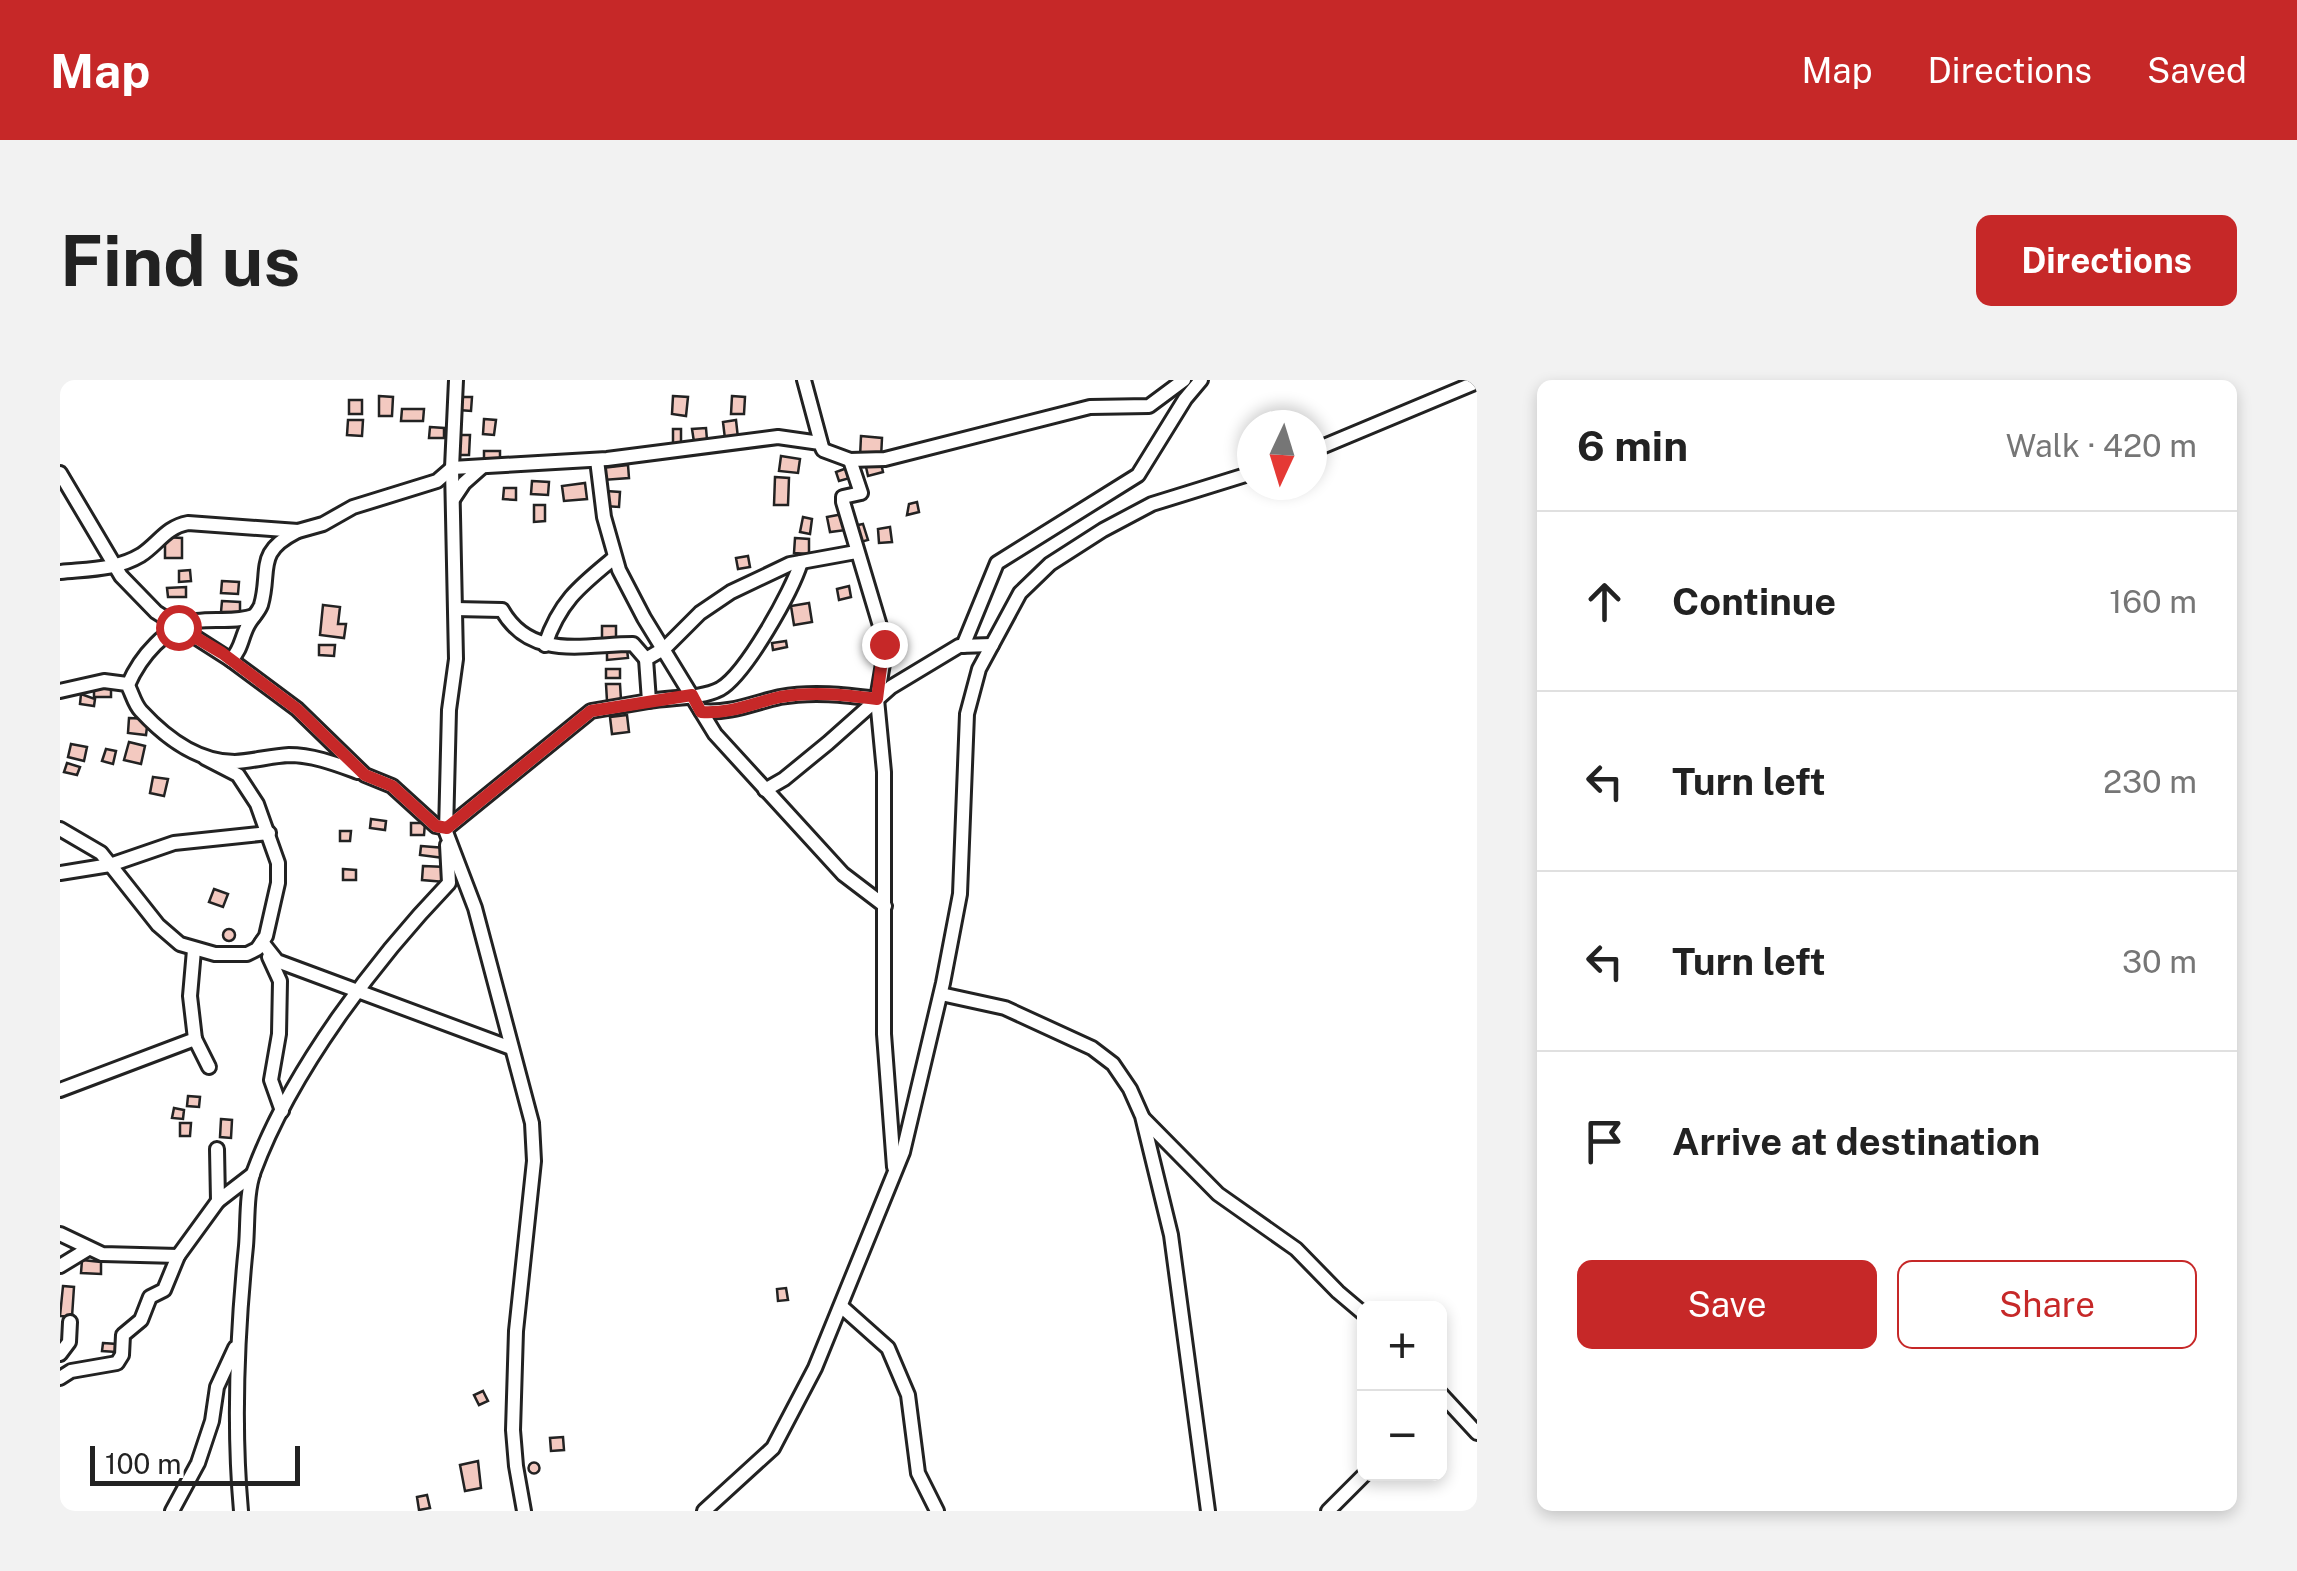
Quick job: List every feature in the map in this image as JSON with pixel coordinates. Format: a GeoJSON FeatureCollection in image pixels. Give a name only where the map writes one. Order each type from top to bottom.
{"type":"FeatureCollection","features":[{"type":"Feature","properties":{"kind":"street"},"geometry":{"type":"LineString","coordinates":[[241,1511],[235,1447],[238,1341],[253,1174],[282,1111],[358,990],[403,931],[449,884],[449,710],[456,660],[452,468],[456,380]]}},
{"type":"Feature","properties":{"kind":"street"},"geometry":{"type":"LineString","coordinates":[[804,380],[823,450]]}},
{"type":"Feature","properties":{"kind":"street"},"geometry":{"type":"LineString","coordinates":[[60,572],[116,566],[145,552],[166,532],[180,525],[298,531],[323,524],[352,507],[436,481],[452,468],[598,460],[778,437],[820,443],[823,450],[850,460],[885,459],[1090,407],[1149,406],[1184,380]]}},
{"type":"Feature","properties":{"kind":"street"},"geometry":{"type":"LineString","coordinates":[[963,646],[997,563],[1138,475],[1185,399],[1202,380]]}},
{"type":"Feature","properties":{"kind":"street"},"geometry":{"type":"LineString","coordinates":[[1327,445],[1477,382]]}},
{"type":"Feature","properties":{"kind":"street"},"geometry":{"type":"LineString","coordinates":[[598,460],[601,501],[614,558],[644,618],[715,734],[843,874],[885,906]]}},
{"type":"Feature","properties":{"kind":"street"},"geometry":{"type":"LineString","coordinates":[[850,460],[861,494],[842,497],[886,646],[877,699],[884,772],[884,1034],[894,1175]]}},
{"type":"Feature","properties":{"kind":"street"},"geometry":{"type":"LineString","coordinates":[[452,501],[482,467]]}},
{"type":"Feature","properties":{"kind":"street"},"geometry":{"type":"LineString","coordinates":[[60,473],[137,594],[297,709],[365,775]]}},
{"type":"Feature","properties":{"kind":"street"},"geometry":{"type":"LineString","coordinates":[[704,1511],[773,1448],[842,1307],[903,1152],[960,894],[967,714],[979,669],[1020,593],[1050,564],[1152,504],[1237,478]]}},
{"type":"Feature","properties":{"kind":"street"},"geometry":{"type":"LineString","coordinates":[[232,660],[241,649],[247,626],[260,610],[266,563],[274,548],[298,531]]}},
{"type":"Feature","properties":{"kind":"street"},"geometry":{"type":"LineString","coordinates":[[646,659],[665,648],[700,612],[731,592],[790,564],[856,552]]}},
{"type":"Feature","properties":{"kind":"street"},"geometry":{"type":"LineString","coordinates":[[545,645],[568,596],[614,558]]}},
{"type":"Feature","properties":{"kind":"street"},"geometry":{"type":"LineString","coordinates":[[447,830],[591,711],[718,690],[736,676],[755,650],[794,584],[800,562]]}},
{"type":"Feature","properties":{"kind":"street"},"geometry":{"type":"LineString","coordinates":[[455,609],[502,610],[524,636],[545,645],[561,648],[633,644],[646,659],[650,700]]}},
{"type":"Feature","properties":{"kind":"street"},"geometry":{"type":"LineString","coordinates":[[128,685],[144,658],[178,627],[196,621],[240,621],[254,616]]}},
{"type":"Feature","properties":{"kind":"street"},"geometry":{"type":"LineString","coordinates":[[765,790],[784,779],[891,686],[963,646],[992,645]]}},
{"type":"Feature","properties":{"kind":"street"},"geometry":{"type":"LineString","coordinates":[[60,691],[104,681],[128,685]]}},
{"type":"Feature","properties":{"kind":"street"},"geometry":{"type":"LineString","coordinates":[[60,829],[85,842],[110,865],[158,925],[180,944],[216,954],[247,954],[262,942],[278,883],[278,862],[257,804],[238,775],[172,739],[142,713],[128,685]]}},
{"type":"Feature","properties":{"kind":"street"},"geometry":{"type":"LineString","coordinates":[[701,712],[722,713],[812,693],[877,699]]}},
{"type":"Feature","properties":{"kind":"street"},"geometry":{"type":"LineString","coordinates":[[205,758],[232,762],[291,755],[309,757],[392,786],[436,826],[447,830]]}},
{"type":"Feature","properties":{"kind":"street"},"geometry":{"type":"LineString","coordinates":[[447,830],[475,908],[532,1124],[534,1161],[514,1376],[516,1466],[524,1511]]}},
{"type":"Feature","properties":{"kind":"street"},"geometry":{"type":"LineString","coordinates":[[60,873],[110,865],[174,843],[269,833]]}},
{"type":"Feature","properties":{"kind":"street"},"geometry":{"type":"LineString","coordinates":[[262,942],[277,961],[511,1048]]}},
{"type":"Feature","properties":{"kind":"street"},"geometry":{"type":"LineString","coordinates":[[262,942],[280,980],[279,1034],[271,1080],[282,1111]]}},
{"type":"Feature","properties":{"kind":"street"},"geometry":{"type":"LineString","coordinates":[[194,950],[190,996],[195,1039],[209,1067]]}},
{"type":"Feature","properties":{"kind":"street"},"geometry":{"type":"LineString","coordinates":[[940,994],[1005,1008],[1092,1048],[1113,1064],[1142,1116],[1218,1194],[1296,1249],[1357,1308]]}},
{"type":"Feature","properties":{"kind":"street"},"geometry":{"type":"LineString","coordinates":[[60,1090],[195,1039]]}},
{"type":"Feature","properties":{"kind":"street"},"geometry":{"type":"LineString","coordinates":[[1142,1116],[1171,1234],[1208,1511]]}},
{"type":"Feature","properties":{"kind":"street"},"geometry":{"type":"LineString","coordinates":[[217,1149],[218,1201]]}},
{"type":"Feature","properties":{"kind":"street"},"geometry":{"type":"LineString","coordinates":[[60,1378],[71,1371],[117,1363],[122,1355],[123,1335],[141,1320],[150,1297],[164,1290],[178,1256],[218,1201],[253,1174]]}},
{"type":"Feature","properties":{"kind":"street"},"geometry":{"type":"LineString","coordinates":[[60,1234],[102,1254],[178,1256]]}},
{"type":"Feature","properties":{"kind":"street"},"geometry":{"type":"LineString","coordinates":[[60,1266],[88,1249]]}},
{"type":"Feature","properties":{"kind":"street"},"geometry":{"type":"LineString","coordinates":[[842,1307],[888,1348],[908,1395],[918,1473],[937,1511]]}},
{"type":"Feature","properties":{"kind":"street"},"geometry":{"type":"LineString","coordinates":[[60,1354],[69,1342],[70,1322]]}},
{"type":"Feature","properties":{"kind":"street"},"geometry":{"type":"LineString","coordinates":[[172,1511],[198,1463],[212,1420],[217,1387],[238,1341]]}},
{"type":"Feature","properties":{"kind":"street"},"geometry":{"type":"LineString","coordinates":[[1447,1406],[1477,1433]]}},
{"type":"Feature","properties":{"kind":"street"},"geometry":{"type":"LineString","coordinates":[[1328,1511],[1358,1481]]}},
{"type":"Feature","properties":{"kind":"building"},"geometry":{"type":"Polygon","coordinates":[[[379,396],[393,397],[392,416],[379,416],[379,396]]]}},
{"type":"Feature","properties":{"kind":"building"},"geometry":{"type":"Polygon","coordinates":[[[673,396],[688,397],[686,416],[672,414],[673,396]]]}},
{"type":"Feature","properties":{"kind":"building"},"geometry":{"type":"Polygon","coordinates":[[[732,396],[745,397],[744,414],[731,414],[732,396]]]}},
{"type":"Feature","properties":{"kind":"building"},"geometry":{"type":"Polygon","coordinates":[[[460,397],[472,397],[471,411],[459,410],[460,397]]]}},
{"type":"Feature","properties":{"kind":"building"},"geometry":{"type":"Polygon","coordinates":[[[349,400],[362,400],[362,414],[349,414],[349,400]]]}},
{"type":"Feature","properties":{"kind":"building"},"geometry":{"type":"Polygon","coordinates":[[[402,409],[424,409],[423,421],[401,421],[402,409]]]}},
{"type":"Feature","properties":{"kind":"building"},"geometry":{"type":"Polygon","coordinates":[[[484,419],[496,420],[494,435],[483,434],[484,419]]]}},
{"type":"Feature","properties":{"kind":"building"},"geometry":{"type":"Polygon","coordinates":[[[348,420],[363,420],[362,436],[347,435],[348,420]]]}},
{"type":"Feature","properties":{"kind":"building"},"geometry":{"type":"Polygon","coordinates":[[[736,420],[738,438],[725,439],[723,422],[736,420]]]}},
{"type":"Feature","properties":{"kind":"building"},"geometry":{"type":"Polygon","coordinates":[[[430,427],[444,428],[444,438],[429,438],[430,427]]]}},
{"type":"Feature","properties":{"kind":"building"},"geometry":{"type":"Polygon","coordinates":[[[706,428],[707,440],[694,442],[692,429],[706,428]]]}},
{"type":"Feature","properties":{"kind":"building"},"geometry":{"type":"Polygon","coordinates":[[[673,429],[681,429],[681,445],[673,446],[673,429]]]}},
{"type":"Feature","properties":{"kind":"building"},"geometry":{"type":"Polygon","coordinates":[[[457,435],[470,435],[469,455],[456,455],[457,435]]]}},
{"type":"Feature","properties":{"kind":"building"},"geometry":{"type":"Polygon","coordinates":[[[861,436],[882,438],[881,458],[860,457],[861,436]]]}},
{"type":"Feature","properties":{"kind":"building"},"geometry":{"type":"Polygon","coordinates":[[[484,451],[500,451],[500,465],[484,465],[484,451]]]}},
{"type":"Feature","properties":{"kind":"building"},"geometry":{"type":"Polygon","coordinates":[[[781,456],[800,459],[798,473],[779,471],[781,456]]]}},
{"type":"Feature","properties":{"kind":"building"},"geometry":{"type":"Polygon","coordinates":[[[881,463],[883,472],[868,476],[866,467],[881,463]]]}},
{"type":"Feature","properties":{"kind":"building"},"geometry":{"type":"Polygon","coordinates":[[[628,465],[629,478],[603,480],[602,468],[628,465]]]}},
{"type":"Feature","properties":{"kind":"building"},"geometry":{"type":"Polygon","coordinates":[[[847,468],[850,478],[839,481],[836,472],[847,468]]]}},
{"type":"Feature","properties":{"kind":"building"},"geometry":{"type":"Polygon","coordinates":[[[775,477],[789,478],[788,505],[774,505],[775,477]]]}},
{"type":"Feature","properties":{"kind":"building"},"geometry":{"type":"Polygon","coordinates":[[[532,481],[549,482],[548,495],[531,494],[532,481]]]}},
{"type":"Feature","properties":{"kind":"building"},"geometry":{"type":"Polygon","coordinates":[[[585,483],[587,499],[564,501],[562,486],[585,483]]]}},
{"type":"Feature","properties":{"kind":"building"},"geometry":{"type":"Polygon","coordinates":[[[504,488],[516,488],[516,500],[503,499],[504,488]]]}},
{"type":"Feature","properties":{"kind":"building"},"geometry":{"type":"Polygon","coordinates":[[[606,491],[620,492],[619,507],[605,506],[606,491]]]}},
{"type":"Feature","properties":{"kind":"building"},"geometry":{"type":"Polygon","coordinates":[[[917,502],[919,512],[907,515],[909,504],[917,502]]]}},
{"type":"Feature","properties":{"kind":"building"},"geometry":{"type":"Polygon","coordinates":[[[534,505],[545,505],[545,521],[534,522],[534,505]]]}},
{"type":"Feature","properties":{"kind":"building"},"geometry":{"type":"Polygon","coordinates":[[[843,514],[846,530],[830,532],[827,517],[843,514]]]}},
{"type":"Feature","properties":{"kind":"building"},"geometry":{"type":"Polygon","coordinates":[[[803,517],[812,519],[810,534],[800,532],[803,517]]]}},
{"type":"Feature","properties":{"kind":"building"},"geometry":{"type":"Polygon","coordinates":[[[863,524],[868,540],[857,543],[853,526],[863,524]]]}},
{"type":"Feature","properties":{"kind":"building"},"geometry":{"type":"Polygon","coordinates":[[[890,527],[892,542],[879,543],[878,529],[890,527]]]}},
{"type":"Feature","properties":{"kind":"building"},"geometry":{"type":"Polygon","coordinates":[[[165,537],[182,538],[182,558],[165,558],[165,537]]]}},
{"type":"Feature","properties":{"kind":"building"},"geometry":{"type":"Polygon","coordinates":[[[795,538],[809,539],[809,554],[794,553],[795,538]]]}},
{"type":"Feature","properties":{"kind":"building"},"geometry":{"type":"Polygon","coordinates":[[[748,556],[750,567],[738,569],[736,558],[748,556]]]}},
{"type":"Feature","properties":{"kind":"building"},"geometry":{"type":"Polygon","coordinates":[[[190,570],[191,581],[179,582],[179,571],[190,570]]]}},
{"type":"Feature","properties":{"kind":"building"},"geometry":{"type":"Polygon","coordinates":[[[222,581],[239,582],[238,594],[221,593],[222,581]]]}},
{"type":"Feature","properties":{"kind":"building"},"geometry":{"type":"Polygon","coordinates":[[[849,586],[851,597],[839,600],[837,589],[849,586]]]}},
{"type":"Feature","properties":{"kind":"building"},"geometry":{"type":"Polygon","coordinates":[[[186,587],[186,597],[168,597],[167,588],[186,587]]]}},
{"type":"Feature","properties":{"kind":"building"},"geometry":{"type":"Polygon","coordinates":[[[222,601],[240,602],[240,612],[221,612],[222,601]]]}},
{"type":"Feature","properties":{"kind":"building"},"geometry":{"type":"Polygon","coordinates":[[[809,603],[812,622],[794,625],[791,606],[809,603]]]}},
{"type":"Feature","properties":{"kind":"building"},"geometry":{"type":"Polygon","coordinates":[[[323,605],[340,607],[338,624],[346,624],[344,638],[320,635],[323,605]]]}},
{"type":"Feature","properties":{"kind":"building"},"geometry":{"type":"Polygon","coordinates":[[[602,626],[616,626],[616,642],[602,642],[602,626]]]}},
{"type":"Feature","properties":{"kind":"building"},"geometry":{"type":"Polygon","coordinates":[[[786,641],[787,647],[773,650],[772,643],[786,641]]]}},
{"type":"Feature","properties":{"kind":"building"},"geometry":{"type":"Polygon","coordinates":[[[319,645],[335,645],[334,656],[319,655],[319,645]]]}},
{"type":"Feature","properties":{"kind":"building"},"geometry":{"type":"Polygon","coordinates":[[[627,649],[628,658],[607,660],[607,651],[627,649]]]}},
{"type":"Feature","properties":{"kind":"building"},"geometry":{"type":"Polygon","coordinates":[[[606,669],[620,669],[620,678],[606,678],[606,669]]]}},
{"type":"Feature","properties":{"kind":"building"},"geometry":{"type":"Polygon","coordinates":[[[94,684],[111,684],[111,697],[94,697],[94,684]]]}},
{"type":"Feature","properties":{"kind":"building"},"geometry":{"type":"Polygon","coordinates":[[[606,684],[620,684],[621,700],[607,701],[606,684]]]}},
{"type":"Feature","properties":{"kind":"building"},"geometry":{"type":"Polygon","coordinates":[[[81,694],[95,699],[94,706],[80,704],[81,694]]]}},
{"type":"Feature","properties":{"kind":"building"},"geometry":{"type":"Polygon","coordinates":[[[627,715],[629,732],[612,734],[610,717],[627,715]]]}},
{"type":"Feature","properties":{"kind":"building"},"geometry":{"type":"Polygon","coordinates":[[[129,718],[148,719],[146,735],[128,733],[129,718]]]}},
{"type":"Feature","properties":{"kind":"building"},"geometry":{"type":"Polygon","coordinates":[[[129,742],[145,746],[141,764],[124,760],[129,742]]]}},
{"type":"Feature","properties":{"kind":"building"},"geometry":{"type":"Polygon","coordinates":[[[71,744],[87,747],[84,761],[68,757],[71,744]]]}},
{"type":"Feature","properties":{"kind":"building"},"geometry":{"type":"Polygon","coordinates":[[[106,749],[116,751],[113,764],[102,761],[106,749]]]}},
{"type":"Feature","properties":{"kind":"building"},"geometry":{"type":"Polygon","coordinates":[[[67,763],[80,767],[77,775],[64,772],[67,763]]]}},
{"type":"Feature","properties":{"kind":"building"},"geometry":{"type":"Polygon","coordinates":[[[153,777],[168,779],[164,796],[150,793],[153,777]]]}},
{"type":"Feature","properties":{"kind":"building"},"geometry":{"type":"Polygon","coordinates":[[[371,819],[386,821],[385,830],[370,828],[371,819]]]}},
{"type":"Feature","properties":{"kind":"building"},"geometry":{"type":"Polygon","coordinates":[[[411,823],[425,823],[424,835],[411,835],[411,823]]]}},
{"type":"Feature","properties":{"kind":"building"},"geometry":{"type":"Polygon","coordinates":[[[340,831],[351,831],[350,841],[340,841],[340,831]]]}},
{"type":"Feature","properties":{"kind":"building"},"geometry":{"type":"Polygon","coordinates":[[[421,846],[445,848],[444,858],[420,855],[421,846]]]}},
{"type":"Feature","properties":{"kind":"building"},"geometry":{"type":"Polygon","coordinates":[[[423,866],[446,867],[445,882],[422,880],[423,866]]]}},
{"type":"Feature","properties":{"kind":"building"},"geometry":{"type":"Polygon","coordinates":[[[343,869],[356,870],[356,880],[343,880],[343,869]]]}},
{"type":"Feature","properties":{"kind":"building"},"geometry":{"type":"Polygon","coordinates":[[[214,889],[228,894],[223,907],[209,902],[214,889]]]}},
{"type":"Feature","properties":{"kind":"building"},"geometry":{"type":"Polygon","coordinates":[[[229,929],[235,935],[229,941],[223,935],[229,929]]]}},
{"type":"Feature","properties":{"kind":"building"},"geometry":{"type":"Polygon","coordinates":[[[188,1096],[200,1097],[199,1107],[187,1106],[188,1096]]]}},
{"type":"Feature","properties":{"kind":"building"},"geometry":{"type":"Polygon","coordinates":[[[174,1108],[184,1110],[183,1119],[172,1118],[174,1108]]]}},
{"type":"Feature","properties":{"kind":"building"},"geometry":{"type":"Polygon","coordinates":[[[221,1119],[232,1120],[231,1138],[220,1137],[221,1119]]]}},
{"type":"Feature","properties":{"kind":"building"},"geometry":{"type":"Polygon","coordinates":[[[180,1123],[191,1123],[190,1136],[180,1136],[180,1123]]]}},
{"type":"Feature","properties":{"kind":"building"},"geometry":{"type":"Polygon","coordinates":[[[82,1260],[101,1262],[101,1274],[81,1273],[82,1260]]]}},
{"type":"Feature","properties":{"kind":"building"},"geometry":{"type":"Polygon","coordinates":[[[63,1286],[74,1287],[72,1317],[60,1316],[63,1286]]]}},
{"type":"Feature","properties":{"kind":"building"},"geometry":{"type":"Polygon","coordinates":[[[786,1288],[788,1300],[778,1301],[777,1289],[786,1288]]]}},
{"type":"Feature","properties":{"kind":"building"},"geometry":{"type":"Polygon","coordinates":[[[103,1343],[117,1344],[116,1352],[102,1351],[103,1343]]]}},
{"type":"Feature","properties":{"kind":"building"},"geometry":{"type":"Polygon","coordinates":[[[483,1391],[488,1401],[479,1405],[474,1395],[483,1391]]]}},
{"type":"Feature","properties":{"kind":"building"},"geometry":{"type":"Polygon","coordinates":[[[563,1437],[564,1450],[551,1451],[550,1438],[563,1437]]]}},
{"type":"Feature","properties":{"kind":"building"},"geometry":{"type":"Polygon","coordinates":[[[478,1461],[481,1488],[465,1491],[460,1465],[478,1461]]]}},
{"type":"Feature","properties":{"kind":"building"},"geometry":{"type":"Polygon","coordinates":[[[534,1462],[540,1468],[534,1474],[528,1468],[534,1462]]]}},
{"type":"Feature","properties":{"kind":"building"},"geometry":{"type":"Polygon","coordinates":[[[427,1495],[430,1508],[419,1510],[417,1497],[427,1495]]]}},
{"type":"Feature","properties":{"kind":"route"},"geometry":{"type":"LineString","coordinates":[[178,627],[222,653],[297,709],[365,775],[392,786],[436,826],[447,828],[591,711],[692,695],[701,712],[722,713],[812,693],[877,699],[884,644]]}}]}
